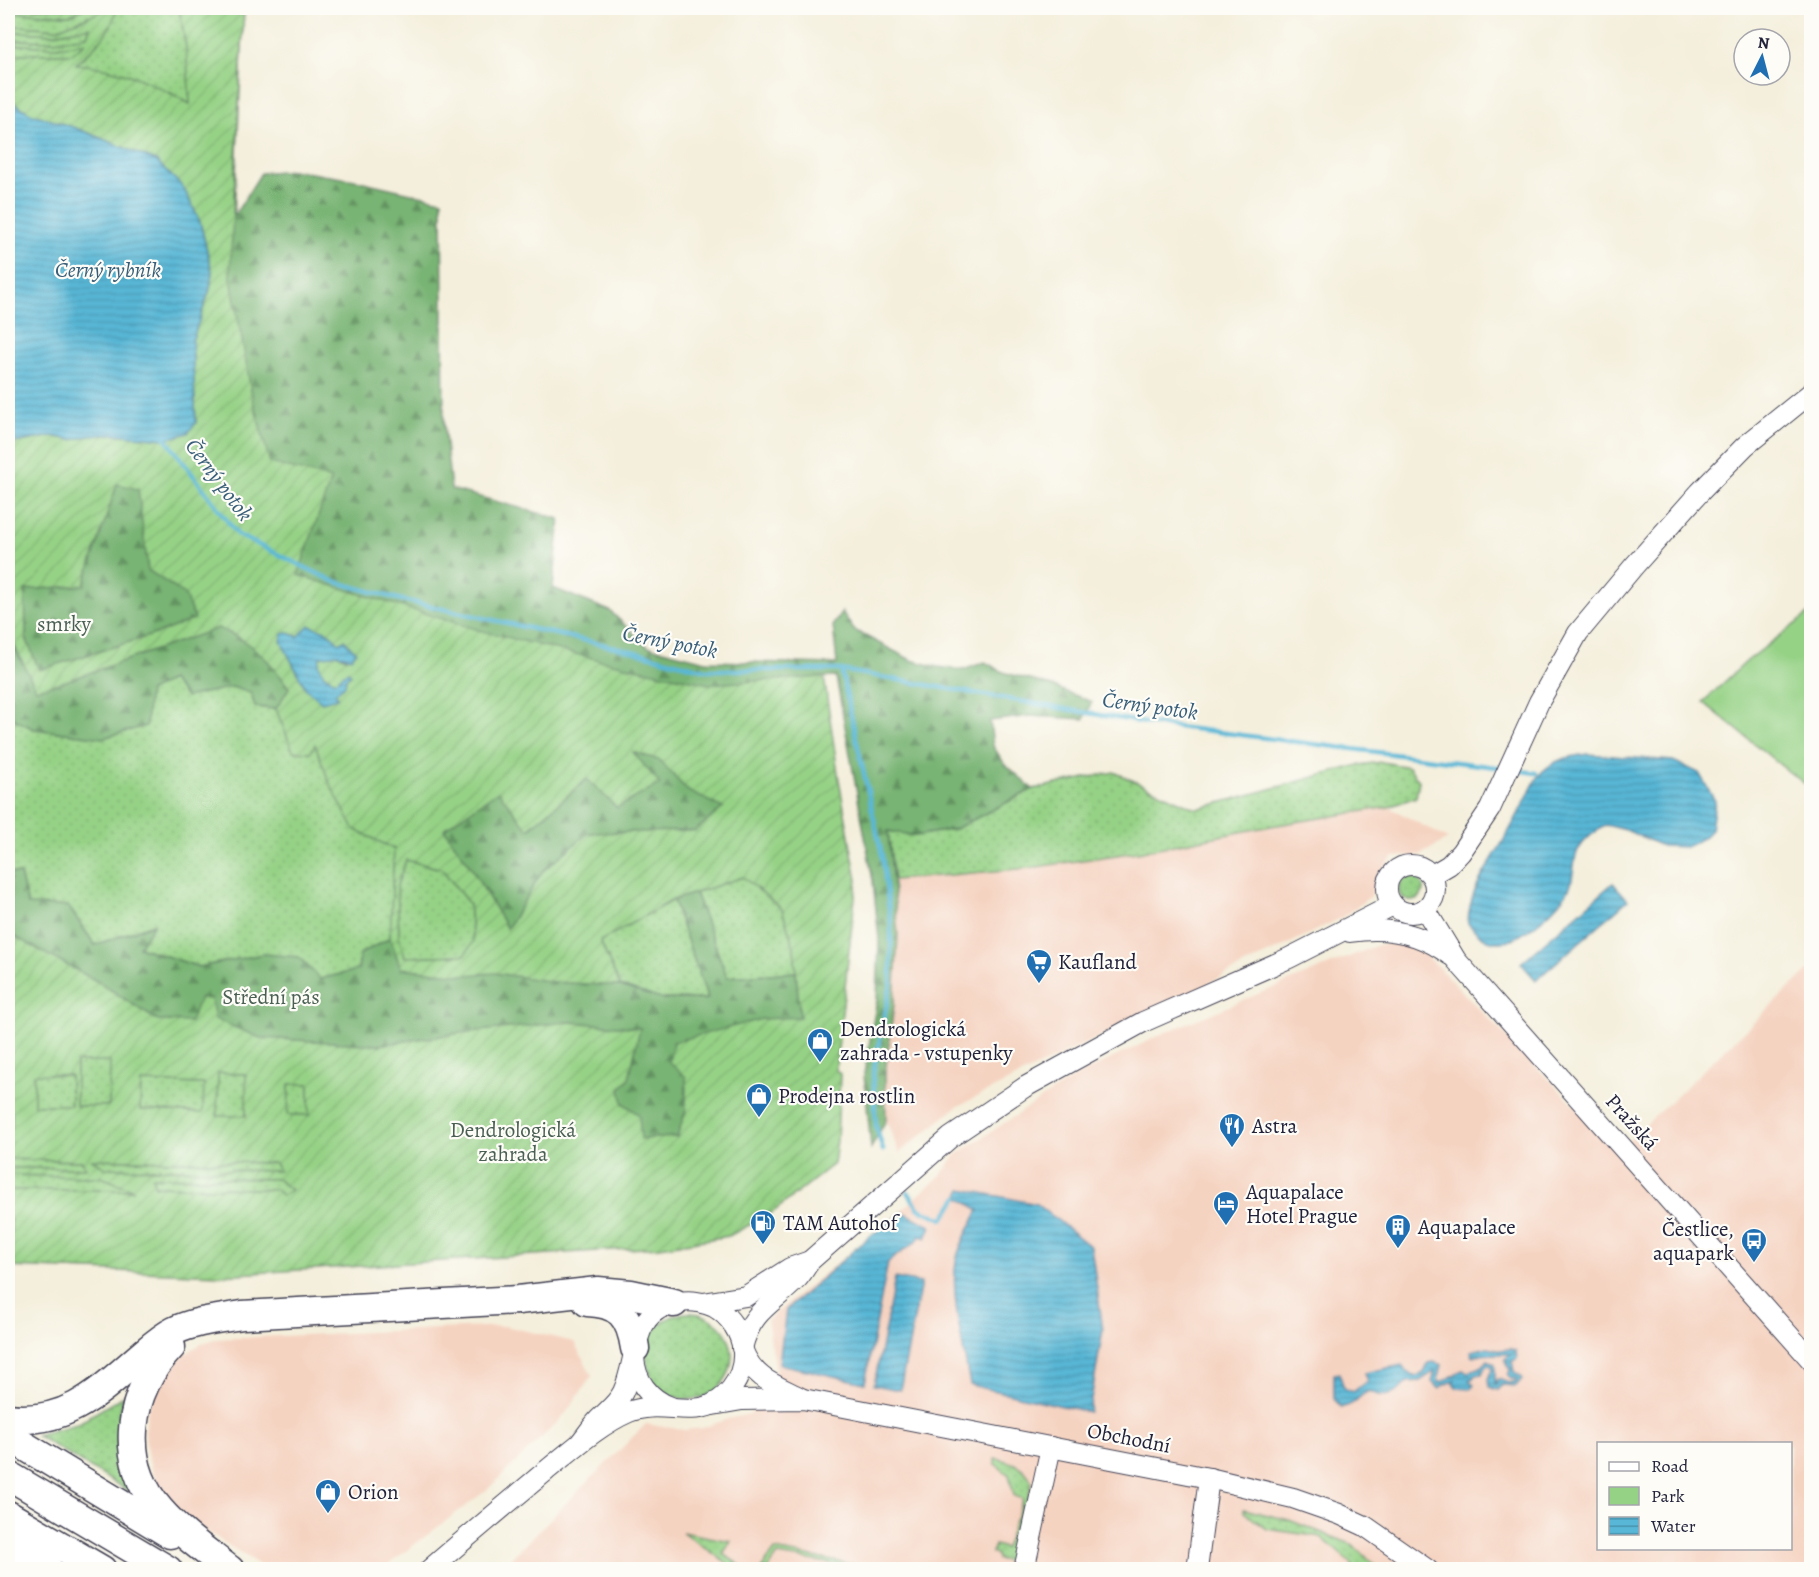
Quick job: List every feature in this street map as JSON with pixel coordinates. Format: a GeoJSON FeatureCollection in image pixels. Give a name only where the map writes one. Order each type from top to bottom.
{"type":"FeatureCollection","features":[{"type":"Feature","properties":{"kind":"highway"},"geometry":{"type":"LineString","coordinates":[[8,1418],[46,1417],[77,1407],[101,1391],[166,1336],[189,1325],[225,1318],[289,1311],[518,1300],[610,1291],[674,1303]]}},
{"type":"Feature","properties":{"kind":"highway"},"geometry":{"type":"LineString","coordinates":[[518,1300],[609,1304],[621,1312],[626,1319],[633,1334],[634,1351]]}},
{"type":"Feature","properties":{"kind":"highway"},"geometry":{"type":"LineString","coordinates":[[225,1318],[204,1325],[182,1337],[154,1366],[137,1400],[132,1442],[142,1483],[159,1509],[173,1524],[228,1569]]}},
{"type":"Feature","properties":{"kind":"highway"},"geometry":{"type":"LineString","coordinates":[[8,1436],[228,1569]]}},
{"type":"Feature","properties":{"kind":"highway"},"geometry":{"type":"LineString","coordinates":[[8,1475],[166,1568]]}},
{"type":"Feature","properties":{"kind":"highway"},"geometry":{"type":"LineString","coordinates":[[8,1515],[102,1569]]}},
{"type":"Feature","properties":{"kind":"highway"},"geometry":{"type":"LineString","coordinates":[[8,1544],[49,1569]]}},
{"type":"Feature","properties":{"kind":"street"},"geometry":{"type":"LineString","coordinates":[[1432,875],[1449,865],[1466,846],[1490,809],[1539,702],[1578,633],[1700,492],[1745,446],[1812,392]]}},
{"type":"Feature","properties":{"kind":"street"},"geometry":{"type":"LineString","coordinates":[[1410,864],[1416,865],[1432,875],[1436,886],[1435,896],[1425,909],[1419,912],[1405,912],[1393,905],[1387,889],[1389,878],[1397,869],[1410,864]]}},
{"type":"Feature","properties":{"kind":"street"},"geometry":{"type":"LineString","coordinates":[[429,1569],[579,1444],[627,1413],[645,1407],[692,1410],[723,1398],[733,1387],[740,1373],[747,1331],[757,1315],[797,1278],[811,1260],[951,1137],[1025,1087],[1143,1022],[1334,937],[1393,905]]}},
{"type":"Feature","properties":{"kind":"street","name":"Pražská"},"geometry":{"type":"LineString","coordinates":[[1425,909],[1456,960],[1812,1361]]}},
{"type":"Feature","properties":{"kind":"street"},"geometry":{"type":"LineString","coordinates":[[1334,937],[1365,929],[1397,931],[1428,940],[1456,960]]}},
{"type":"Feature","properties":{"kind":"street"},"geometry":{"type":"LineString","coordinates":[[703,1303],[746,1296],[790,1268],[811,1260]]}},
{"type":"Feature","properties":{"kind":"street"},"geometry":{"type":"LineString","coordinates":[[579,1444],[622,1394],[630,1372],[638,1334],[647,1320],[659,1310],[674,1303],[692,1301],[717,1309],[728,1318],[737,1331],[743,1350]]}},
{"type":"Feature","properties":{"kind":"street","name":"Obchodní"},"geometry":{"type":"LineString","coordinates":[[743,1350],[755,1372],[803,1399]]}},
{"type":"Feature","properties":{"kind":"street"},"geometry":{"type":"LineString","coordinates":[[634,1351],[638,1377],[647,1392],[660,1402],[676,1408]]}},
{"type":"Feature","properties":{"kind":"street","name":"Obchodní"},"geometry":{"type":"LineString","coordinates":[[707,1406],[742,1400],[803,1399],[1209,1478],[1293,1497],[1339,1514],[1365,1526],[1428,1569]]}},
{"type":"Feature","properties":{"kind":"street"},"geometry":{"type":"LineString","coordinates":[[1024,1569],[1051,1447]]}},
{"type":"Feature","properties":{"kind":"street"},"geometry":{"type":"LineString","coordinates":[[1197,1569],[1209,1478]]}},
{"type":"Feature","properties":{"kind":"shaded area"},"geometry":{"type":"Polygon","coordinates":[[[1389,807],[1448,839],[1420,855],[1393,857],[1378,873],[1371,896],[1341,918],[958,1106],[899,1153],[886,1120],[885,1074],[894,1005],[898,934],[894,880],[1030,868],[1389,807]]]}},
{"type":"Feature","properties":{"kind":"shaded area"},"geometry":{"type":"Polygon","coordinates":[[[1412,941],[1619,1150],[1811,968],[1811,1569],[499,1570],[646,1424],[685,1430],[703,1428],[750,1414],[776,1371],[767,1320],[901,1211],[940,1176],[956,1155],[1075,1077],[1164,1033],[1378,945],[1412,941]]]}},
{"type":"Feature","properties":{"kind":"shaded area"},"geometry":{"type":"Polygon","coordinates":[[[505,1326],[574,1342],[592,1376],[563,1417],[488,1489],[382,1569],[266,1569],[194,1523],[164,1493],[153,1474],[147,1453],[145,1431],[148,1409],[168,1370],[183,1355],[203,1343],[216,1339],[505,1326]]]}},
{"type":"Feature","properties":{"kind":"green space"},"geometry":{"type":"Polygon","coordinates":[[[8,8],[85,8],[70,15],[8,12],[8,8]]]}},
{"type":"Feature","properties":{"kind":"green space"},"geometry":{"type":"Polygon","coordinates":[[[85,8],[104,8],[103,11],[56,29],[8,25],[8,12],[70,15],[85,8]]]}},
{"type":"Feature","properties":{"kind":"green space","name":"Dendrologická zahrada"},"geometry":{"type":"Polygon","coordinates":[[[104,8],[117,8],[106,33],[76,64],[108,69],[136,77],[190,104],[186,47],[179,8],[244,8],[230,273],[253,401],[270,463],[331,479],[298,575],[482,631],[709,684],[824,677],[857,880],[836,1066],[840,1074],[834,1164],[773,1212],[729,1236],[660,1247],[221,1275],[9,1267],[11,1220],[8,1220],[8,1190],[134,1190],[101,1177],[8,1175],[8,1168],[86,1168],[82,1161],[8,1159],[8,1129],[11,1129],[12,1113],[8,1112],[8,933],[100,983],[158,1021],[190,1022],[200,998],[211,999],[215,1019],[260,1038],[379,1045],[461,1033],[569,1022],[640,1028],[629,1078],[620,1089],[623,1103],[639,1115],[641,1139],[677,1137],[686,1110],[686,1077],[669,1062],[673,1042],[762,1019],[800,1017],[794,947],[782,909],[743,877],[673,900],[600,941],[620,986],[554,982],[495,973],[463,975],[401,968],[390,938],[394,849],[354,829],[330,784],[315,744],[311,752],[293,751],[276,709],[289,688],[274,668],[250,645],[218,628],[66,681],[36,689],[8,633],[8,444],[52,436],[72,440],[115,434],[166,439],[196,423],[192,341],[210,289],[212,271],[200,222],[183,187],[103,139],[30,113],[8,99],[8,54],[72,54],[85,43],[56,47],[8,44],[8,40],[55,41],[87,36],[90,27],[52,34],[8,31],[8,25],[56,29],[103,11],[104,8]],[[117,484],[84,585],[25,590],[26,638],[39,670],[159,633],[195,619],[184,594],[148,570],[138,489],[117,484]],[[287,632],[281,641],[306,689],[337,698],[336,692],[345,685],[346,678],[351,675],[335,681],[324,675],[318,665],[320,656],[337,654],[346,658],[339,643],[298,637],[287,632]],[[633,752],[660,784],[617,808],[587,779],[528,829],[498,791],[444,829],[472,869],[507,929],[542,872],[588,833],[695,831],[723,808],[688,791],[659,760],[633,752]],[[406,860],[397,885],[399,936],[405,957],[465,955],[473,942],[469,904],[442,869],[406,860]],[[76,1062],[76,1106],[109,1106],[110,1062],[76,1062]],[[218,1073],[217,1116],[246,1116],[246,1074],[218,1073]],[[34,1074],[34,1105],[71,1105],[70,1075],[34,1074]],[[141,1082],[140,1110],[203,1113],[204,1084],[141,1082]],[[289,1084],[288,1115],[309,1115],[309,1084],[289,1084]],[[92,1159],[105,1168],[279,1171],[275,1163],[92,1159]],[[152,1177],[155,1186],[277,1190],[282,1196],[291,1190],[277,1179],[152,1177]]]}},
{"type":"Feature","properties":{"kind":"green space"},"geometry":{"type":"Polygon","coordinates":[[[117,8],[179,8],[186,47],[191,105],[171,93],[76,64],[101,39],[117,8]]]}},
{"type":"Feature","properties":{"kind":"green space"},"geometry":{"type":"Polygon","coordinates":[[[244,8],[234,216],[261,173],[292,170],[355,180],[442,200],[444,425],[451,489],[560,519],[553,588],[610,611],[647,646],[706,661],[837,664],[833,625],[842,612],[854,630],[911,660],[963,670],[985,662],[1003,672],[1051,686],[1092,702],[1084,719],[1030,716],[990,721],[993,746],[1004,763],[1033,789],[955,829],[915,836],[888,831],[898,934],[894,1005],[885,1074],[886,1120],[871,1148],[864,1074],[877,1000],[879,940],[873,881],[836,677],[809,678],[811,702],[370,655],[173,500],[8,444],[52,436],[194,134],[244,8]]]}},
{"type":"Feature","properties":{"kind":"green space"},"geometry":{"type":"Polygon","coordinates":[[[90,27],[87,36],[55,41],[8,40],[8,31],[52,34],[90,27]]]}},
{"type":"Feature","properties":{"kind":"green space"},"geometry":{"type":"Polygon","coordinates":[[[86,43],[72,54],[8,54],[8,44],[56,47],[86,43]]]}},
{"type":"Feature","properties":{"kind":"green space","name":"smrky"},"geometry":{"type":"Polygon","coordinates":[[[117,483],[139,489],[148,570],[184,594],[195,619],[159,633],[39,670],[26,638],[25,590],[84,585],[117,483]]]}},
{"type":"Feature","properties":{"kind":"green space"},"geometry":{"type":"Polygon","coordinates":[[[1811,612],[1811,788],[1703,702],[1747,661],[1811,612]]]}},
{"type":"Feature","properties":{"kind":"green space"},"geometry":{"type":"Polygon","coordinates":[[[218,628],[250,645],[282,678],[289,688],[276,709],[255,707],[251,693],[232,687],[186,697],[171,680],[149,691],[146,726],[103,738],[34,729],[8,716],[8,633],[22,663],[66,681],[218,628]]]}},
{"type":"Feature","properties":{"kind":"green space"},"geometry":{"type":"Polygon","coordinates":[[[171,680],[186,697],[232,687],[251,693],[255,707],[276,709],[293,751],[315,743],[330,784],[354,829],[394,849],[390,938],[360,954],[358,970],[320,979],[263,954],[199,967],[139,947],[153,924],[95,945],[68,906],[28,906],[20,874],[8,873],[8,716],[34,729],[149,691],[171,680]]]}},
{"type":"Feature","properties":{"kind":"green space"},"geometry":{"type":"Polygon","coordinates":[[[631,751],[659,760],[688,791],[724,807],[695,831],[588,833],[542,872],[507,929],[472,869],[444,829],[498,790],[529,829],[587,779],[631,751]]]}},
{"type":"Feature","properties":{"kind":"green space"},"geometry":{"type":"Polygon","coordinates":[[[1382,762],[1409,767],[1419,781],[1416,797],[1389,807],[1271,826],[1143,851],[1030,868],[894,880],[888,831],[915,836],[955,829],[1033,789],[1114,772],[1197,809],[1359,765],[1382,762]]]}},
{"type":"Feature","properties":{"kind":"green space"},"geometry":{"type":"Polygon","coordinates":[[[406,860],[442,869],[469,904],[473,942],[465,955],[405,957],[399,936],[397,885],[406,860]]]}},
{"type":"Feature","properties":{"kind":"green space","name":"Střední pás"},"geometry":{"type":"Polygon","coordinates":[[[8,873],[20,874],[28,905],[68,906],[95,945],[154,924],[139,947],[199,967],[263,954],[299,957],[320,979],[358,970],[360,954],[390,938],[401,968],[463,975],[495,973],[555,982],[620,986],[661,999],[708,999],[673,900],[695,893],[727,977],[796,972],[800,1018],[762,1019],[686,1077],[686,1110],[677,1137],[640,1139],[639,1115],[623,1103],[620,1089],[629,1078],[640,1028],[569,1022],[461,1033],[379,1045],[260,1038],[214,1019],[211,999],[190,1022],[158,1021],[100,983],[8,933],[8,873]]]}},
{"type":"Feature","properties":{"kind":"green space"},"geometry":{"type":"Polygon","coordinates":[[[743,877],[782,909],[794,947],[796,972],[727,977],[695,893],[743,877]]]}},
{"type":"Feature","properties":{"kind":"green space"},"geometry":{"type":"Polygon","coordinates":[[[1411,877],[1420,880],[1423,889],[1420,898],[1411,901],[1402,898],[1399,889],[1402,880],[1411,877]]]}},
{"type":"Feature","properties":{"kind":"green space"},"geometry":{"type":"Polygon","coordinates":[[[673,900],[708,999],[661,999],[620,986],[600,941],[673,900]]]}},
{"type":"Feature","properties":{"kind":"green space"},"geometry":{"type":"Polygon","coordinates":[[[76,1061],[110,1062],[109,1106],[76,1106],[76,1061]]]}},
{"type":"Feature","properties":{"kind":"green space"},"geometry":{"type":"Polygon","coordinates":[[[218,1073],[247,1074],[246,1117],[217,1116],[218,1073]]]}},
{"type":"Feature","properties":{"kind":"green space"},"geometry":{"type":"Polygon","coordinates":[[[34,1074],[70,1075],[71,1105],[34,1105],[34,1074]]]}},
{"type":"Feature","properties":{"kind":"green space"},"geometry":{"type":"Polygon","coordinates":[[[141,1082],[204,1084],[203,1113],[140,1110],[141,1082]]]}},
{"type":"Feature","properties":{"kind":"green space"},"geometry":{"type":"Polygon","coordinates":[[[289,1083],[309,1084],[309,1115],[288,1115],[289,1083]]]}},
{"type":"Feature","properties":{"kind":"green space"},"geometry":{"type":"Polygon","coordinates":[[[8,1159],[82,1161],[87,1168],[8,1168],[8,1159]]]}},
{"type":"Feature","properties":{"kind":"green space"},"geometry":{"type":"Polygon","coordinates":[[[91,1159],[275,1163],[280,1171],[105,1168],[91,1159]]]}},
{"type":"Feature","properties":{"kind":"green space"},"geometry":{"type":"Polygon","coordinates":[[[8,1175],[101,1177],[136,1190],[8,1190],[8,1175]]]}},
{"type":"Feature","properties":{"kind":"green space"},"geometry":{"type":"Polygon","coordinates":[[[152,1177],[277,1179],[291,1190],[282,1196],[277,1190],[155,1186],[152,1177]]]}},
{"type":"Feature","properties":{"kind":"green space"},"geometry":{"type":"Polygon","coordinates":[[[689,1313],[706,1316],[725,1332],[729,1339],[732,1356],[729,1373],[713,1392],[706,1396],[689,1399],[672,1396],[653,1380],[649,1373],[646,1356],[649,1339],[665,1320],[672,1316],[689,1313]]]}},
{"type":"Feature","properties":{"kind":"green space"},"geometry":{"type":"Polygon","coordinates":[[[124,1396],[118,1421],[117,1444],[121,1467],[130,1492],[36,1435],[77,1424],[124,1396]]]}},
{"type":"Feature","properties":{"kind":"green space"},"geometry":{"type":"Polygon","coordinates":[[[995,1458],[1017,1465],[1032,1482],[1015,1553],[1006,1561],[997,1559],[996,1554],[992,1553],[995,1545],[1005,1548],[1023,1499],[1014,1496],[1009,1475],[995,1464],[995,1458]]]}},
{"type":"Feature","properties":{"kind":"green space"},"geometry":{"type":"Polygon","coordinates":[[[1244,1509],[1289,1520],[1351,1544],[1381,1569],[1350,1569],[1353,1565],[1321,1537],[1267,1529],[1244,1512],[1244,1509]]]}},
{"type":"Feature","properties":{"kind":"green space"},"geometry":{"type":"Polygon","coordinates":[[[682,1532],[731,1541],[723,1554],[746,1569],[736,1569],[682,1532]]]}},
{"type":"Feature","properties":{"kind":"green space"},"geometry":{"type":"Polygon","coordinates":[[[775,1550],[877,1569],[862,1569],[778,1555],[768,1569],[761,1569],[775,1550]]]}},
{"type":"Feature","properties":{"kind":"water","name":"Černý rybník"},"geometry":{"type":"Polygon","coordinates":[[[8,99],[30,113],[76,128],[156,161],[183,187],[200,222],[212,271],[210,289],[192,341],[196,423],[188,433],[166,439],[115,434],[72,440],[52,436],[8,444],[8,99]]]}},
{"type":"Feature","properties":{"kind":"water"},"geometry":{"type":"Polygon","coordinates":[[[309,625],[328,632],[339,643],[344,640],[356,652],[351,658],[337,654],[320,657],[319,665],[324,675],[335,681],[348,671],[351,674],[346,678],[345,685],[336,692],[337,698],[322,702],[306,689],[281,641],[283,634],[287,632],[298,637],[309,625]]]}},
{"type":"Feature","properties":{"kind":"water"},"geometry":{"type":"Polygon","coordinates":[[[1588,754],[1673,761],[1699,773],[1715,801],[1711,830],[1703,838],[1686,847],[1662,846],[1626,830],[1606,825],[1587,839],[1578,850],[1570,886],[1550,912],[1528,930],[1508,941],[1494,942],[1485,939],[1468,923],[1472,899],[1481,878],[1538,776],[1549,766],[1561,760],[1588,754]]]}},
{"type":"Feature","properties":{"kind":"water"},"geometry":{"type":"Polygon","coordinates":[[[1613,883],[1628,900],[1536,980],[1521,963],[1613,883]]]}},
{"type":"Feature","properties":{"kind":"water"},"geometry":{"type":"Polygon","coordinates":[[[962,1189],[1037,1204],[1091,1247],[1103,1330],[1089,1412],[970,1385],[958,1323],[955,1275],[960,1247],[979,1210],[958,1197],[962,1189]]]}},
{"type":"Feature","properties":{"kind":"water"},"geometry":{"type":"Polygon","coordinates":[[[903,1212],[931,1226],[926,1238],[920,1236],[917,1241],[888,1262],[865,1383],[779,1364],[786,1310],[870,1236],[903,1212]]]}},
{"type":"Feature","properties":{"kind":"water"},"geometry":{"type":"Polygon","coordinates":[[[895,1278],[921,1283],[900,1390],[874,1385],[895,1278]]]}},
{"type":"Feature","properties":{"kind":"water"},"geometry":{"type":"Polygon","coordinates":[[[1488,1347],[1516,1351],[1517,1359],[1512,1361],[1514,1372],[1522,1379],[1516,1386],[1502,1385],[1498,1390],[1489,1387],[1488,1379],[1492,1369],[1490,1364],[1485,1367],[1482,1374],[1469,1380],[1474,1384],[1470,1389],[1457,1388],[1454,1384],[1455,1380],[1439,1388],[1432,1382],[1435,1371],[1420,1381],[1407,1382],[1390,1395],[1375,1394],[1370,1391],[1350,1405],[1341,1407],[1334,1399],[1334,1374],[1339,1373],[1344,1388],[1353,1392],[1367,1381],[1364,1373],[1402,1365],[1406,1372],[1416,1376],[1424,1373],[1428,1363],[1442,1365],[1438,1380],[1440,1382],[1463,1370],[1469,1374],[1470,1371],[1479,1368],[1488,1360],[1495,1364],[1495,1385],[1498,1379],[1510,1383],[1516,1381],[1517,1379],[1511,1379],[1508,1376],[1510,1370],[1505,1359],[1511,1354],[1472,1356],[1471,1351],[1488,1347]]]}},
{"type":"Feature","properties":{"kind":"waterway","name":"Černý potok"},"geometry":{"type":"LineString","coordinates":[[163,435],[238,535],[333,581],[398,599],[624,649],[706,670],[841,670],[1146,723],[1504,768]]}},
{"type":"Feature","properties":{"kind":"waterway"},"geometry":{"type":"LineString","coordinates":[[841,670],[882,855],[891,925],[891,983],[873,1074],[876,1126],[883,1150]]}},
{"type":"Feature","properties":{"kind":"waterway","name":"Černý potok"},"geometry":{"type":"LineString","coordinates":[[1515,770],[1536,773]]}},
{"type":"Feature","properties":{"kind":"waterway"},"geometry":{"type":"LineString","coordinates":[[908,1192],[919,1209],[943,1219],[958,1197]]}},
{"type":"Feature","properties":{"kind":"place","name":"Kaufland"},"geometry":{"type":"Point","coordinates":[1039,985]}},
{"type":"Feature","properties":{"kind":"place","name":"Dendrologická zahrada - vstupenky"},"geometry":{"type":"Point","coordinates":[820,1064]}},
{"type":"Feature","properties":{"kind":"place","name":"Prodejna rostlin"},"geometry":{"type":"Point","coordinates":[759,1119]}},
{"type":"Feature","properties":{"kind":"place","name":"Astra"},"geometry":{"type":"Point","coordinates":[1232,1149]}},
{"type":"Feature","properties":{"kind":"place","name":"Aquapalace Hotel Prague"},"geometry":{"type":"Point","coordinates":[1226,1227]}},
{"type":"Feature","properties":{"kind":"place","name":"TAM Autohof"},"geometry":{"type":"Point","coordinates":[763,1246]}},
{"type":"Feature","properties":{"kind":"place","name":"Aquapalace"},"geometry":{"type":"Point","coordinates":[1398,1250]}},
{"type":"Feature","properties":{"kind":"place","name":"Čestlice, aquapark"},"geometry":{"type":"Point","coordinates":[1754,1264]}},
{"type":"Feature","properties":{"kind":"place","name":"Orion"},"geometry":{"type":"Point","coordinates":[328,1515]}}]}
